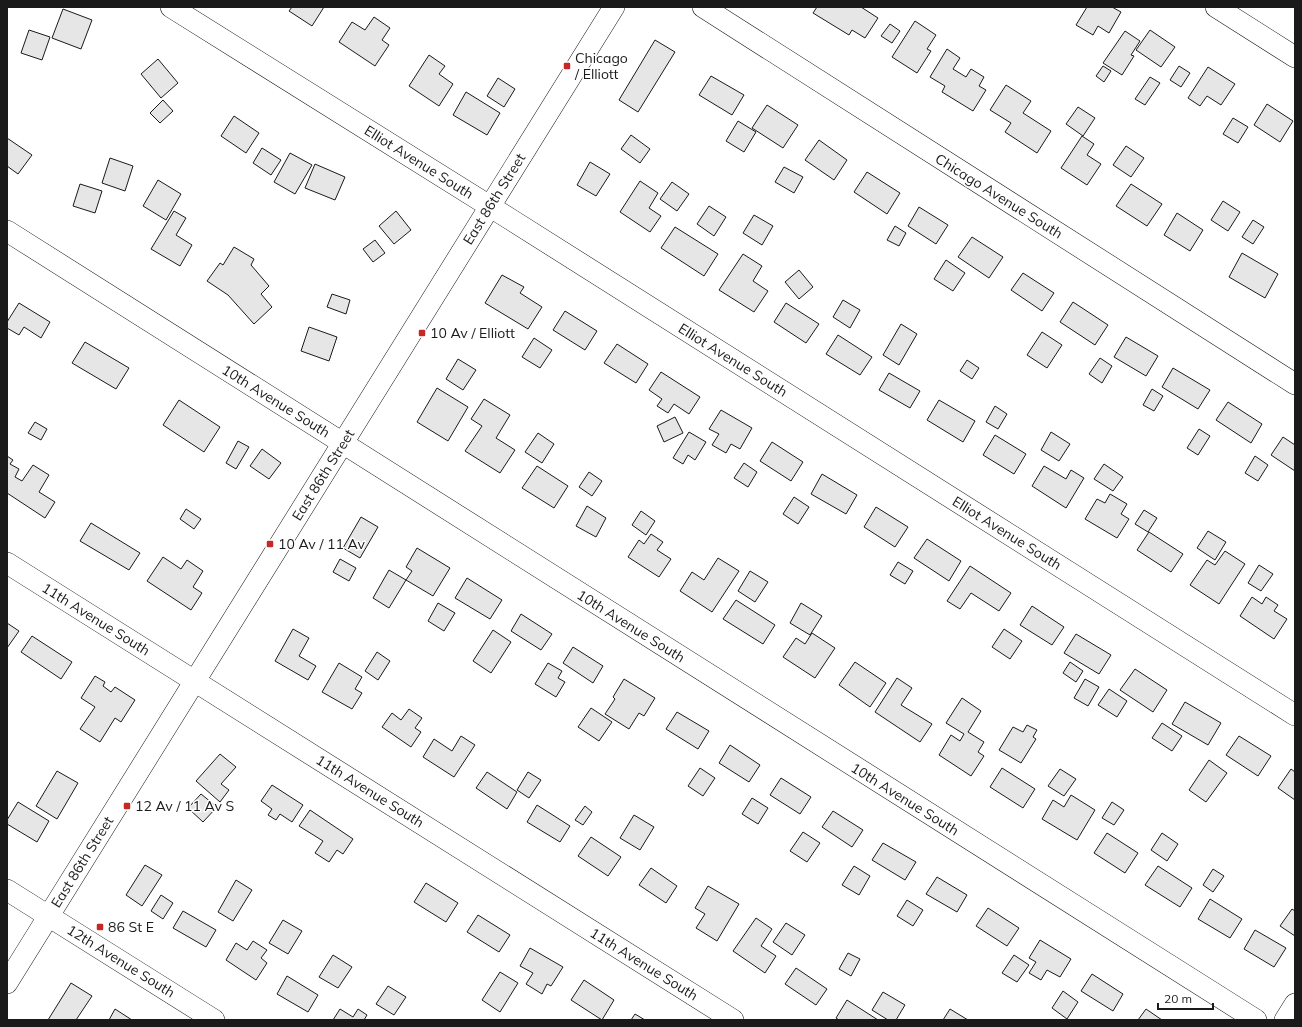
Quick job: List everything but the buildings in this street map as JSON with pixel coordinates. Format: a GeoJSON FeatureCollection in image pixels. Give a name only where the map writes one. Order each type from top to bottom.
{"type":"FeatureCollection","features":[{"type":"Feature","properties":{"kind":"street","name":"Elliot Avenue South"},"geometry":{"type":"LineString","coordinates":[[171,7],[490,206],[1295,715]]}},
{"type":"Feature","properties":{"kind":"street","name":"East 86th Street"},"geometry":{"type":"LineString","coordinates":[[7,983],[614,7]]}},
{"type":"Feature","properties":{"kind":"street","name":"Chicago Avenue South"},"geometry":{"type":"LineString","coordinates":[[703,7],[1295,384]]}},
{"type":"Feature","properties":{"kind":"street"},"geometry":{"type":"LineString","coordinates":[[1216,7],[1295,57]]}},
{"type":"Feature","properties":{"kind":"street","name":"10th Avenue South"},"geometry":{"type":"LineString","coordinates":[[7,231],[1256,1020]]}},
{"type":"Feature","properties":{"kind":"street","name":"11th Avenue South"},"geometry":{"type":"LineString","coordinates":[[7,563],[733,1020]]}},
{"type":"Feature","properties":{"kind":"street","name":"12th Avenue South"},"geometry":{"type":"LineString","coordinates":[[7,890],[214,1020]]}},
{"type":"Feature","properties":{"kind":"street"},"geometry":{"type":"LineString","coordinates":[[1285,1020],[1295,1004]]}},
{"type":"Feature","properties":{"kind":"place","name":"Chicago / Elliott"},"geometry":{"type":"Point","coordinates":[567,66]}},
{"type":"Feature","properties":{"kind":"place","name":"10 Av / Elliott"},"geometry":{"type":"Point","coordinates":[422,333]}},
{"type":"Feature","properties":{"kind":"place","name":"10 Av / 11 Av"},"geometry":{"type":"Point","coordinates":[270,544]}},
{"type":"Feature","properties":{"kind":"place","name":"12 Av / 11 Av S"},"geometry":{"type":"Point","coordinates":[127,806]}},
{"type":"Feature","properties":{"kind":"place","name":"86 St E"},"geometry":{"type":"Point","coordinates":[100,927]}}]}
